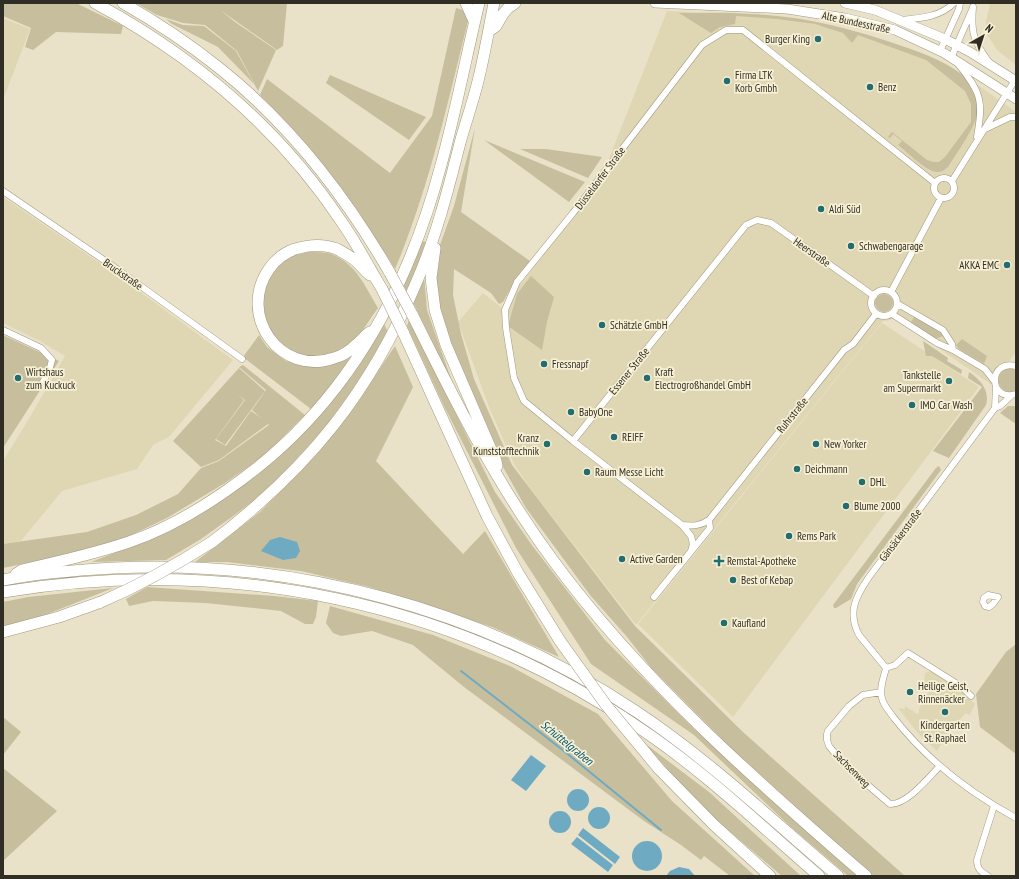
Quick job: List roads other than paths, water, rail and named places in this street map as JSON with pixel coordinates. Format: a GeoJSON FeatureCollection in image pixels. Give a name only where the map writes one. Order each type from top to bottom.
{"type":"FeatureCollection","features":[{"type":"Feature","properties":{"kind":"highway"},"geometry":{"type":"LineString","coordinates":[[96,3],[125,19],[167,46],[207,75],[242,105],[274,137],[305,172],[352,236],[379,284],[403,332],[487,516],[518,573],[560,641],[606,705],[659,769],[714,825],[770,876]]}},
{"type":"Feature","properties":{"kind":"highway"},"geometry":{"type":"LineString","coordinates":[[123,3],[182,40],[219,68],[257,101],[292,136],[344,201],[370,240],[390,273],[464,418],[498,477],[552,558],[594,613],[624,647],[701,726],[808,825],[866,876]]}},
{"type":"Feature","properties":{"kind":"highway"},"geometry":{"type":"LineString","coordinates":[[466,3],[474,21]]}},
{"type":"Feature","properties":{"kind":"highway"},"geometry":{"type":"LineString","coordinates":[[5,580],[22,570],[82,556],[130,542],[200,508],[232,487],[278,450],[310,419],[344,378],[377,327],[402,278],[423,226],[438,178],[453,119],[478,3]]}},
{"type":"Feature","properties":{"kind":"highway"},"geometry":{"type":"LineString","coordinates":[[3,632],[59,617],[102,602],[165,571],[212,542],[262,502],[290,475],[329,432],[349,406],[374,367],[392,335],[417,280],[436,227],[479,78],[494,3]]}},
{"type":"Feature","properties":{"kind":"highway"},"geometry":{"type":"LineString","coordinates":[[489,31],[496,26],[503,14],[515,3]]}},
{"type":"Feature","properties":{"kind":"highway"},"geometry":{"type":"LineString","coordinates":[[436,227],[436,247],[431,278],[435,310],[446,345],[496,461],[498,477]]}},
{"type":"Feature","properties":{"kind":"highway"},"geometry":{"type":"LineString","coordinates":[[377,327],[365,335],[357,344],[346,352],[334,358],[319,362],[294,358],[284,352],[269,339],[260,321],[258,300],[261,283],[272,266],[282,256],[301,247],[313,245],[335,248],[352,258],[379,284]]}},
{"type":"Feature","properties":{"kind":"highway"},"geometry":{"type":"LineString","coordinates":[[5,580],[61,572],[121,568],[157,567],[230,571],[289,578],[354,590],[392,600],[485,631],[574,673],[637,711],[699,756],[838,876]]}},
{"type":"Feature","properties":{"kind":"highway"},"geometry":{"type":"LineString","coordinates":[[3,592],[59,584],[117,580],[174,579],[215,581],[274,587],[334,598],[389,612],[445,629],[482,643],[535,667],[588,695],[639,727],[686,761],[819,876]]}},
{"type":"Feature","properties":{"kind":"main road","name":"Alte Bundesstraße"},"geometry":{"type":"LineString","coordinates":[[655,3],[787,10],[845,18],[895,30],[940,51],[1016,99]]}},
{"type":"Feature","properties":{"kind":"main road","name":"Alte Bundesstraße"},"geometry":{"type":"LineString","coordinates":[[845,3],[875,10],[955,44],[991,64],[1016,81]]}},
{"type":"Feature","properties":{"kind":"street"},"geometry":{"type":"LineString","coordinates":[[901,20],[928,17],[948,9],[954,3]]}},
{"type":"Feature","properties":{"kind":"street"},"geometry":{"type":"LineString","coordinates":[[940,51],[959,9],[960,3]]}},
{"type":"Feature","properties":{"kind":"street"},"geometry":{"type":"LineString","coordinates":[[974,5],[955,44],[954,60],[974,84],[981,102],[976,140]]}},
{"type":"Feature","properties":{"kind":"street"},"geometry":{"type":"LineString","coordinates":[[974,5],[972,25],[978,47],[991,64]]}},
{"type":"Feature","properties":{"kind":"street","name":"Düsseldorfer Straße"},"geometry":{"type":"LineString","coordinates":[[682,525],[573,441],[524,400],[514,378],[506,328],[505,310],[517,282],[573,213],[702,45],[726,30],[743,30],[935,183]]}},
{"type":"Feature","properties":{"kind":"street"},"geometry":{"type":"LineString","coordinates":[[952,181],[976,140],[1016,81]]}},
{"type":"Feature","properties":{"kind":"street"},"geometry":{"type":"LineString","coordinates":[[984,130],[1010,117],[1016,117]]}},
{"type":"Feature","properties":{"kind":"street"},"geometry":{"type":"LineString","coordinates":[[946,178],[952,181],[954,190],[952,195],[948,198],[941,198],[935,193],[935,183],[940,179],[946,178]]}},
{"type":"Feature","properties":{"kind":"street","name":"Bruckstraße"},"geometry":{"type":"LineString","coordinates":[[3,191],[117,269],[242,359]]}},
{"type":"Feature","properties":{"kind":"street"},"geometry":{"type":"LineString","coordinates":[[891,292],[941,198]]}},
{"type":"Feature","properties":{"kind":"street","name":"Heerstraße"},"geometry":{"type":"LineString","coordinates":[[746,225],[757,220],[772,223],[874,296]]}},
{"type":"Feature","properties":{"kind":"street","name":"Essener Straße"},"geometry":{"type":"LineString","coordinates":[[573,441],[746,225]]}},
{"type":"Feature","properties":{"kind":"street"},"geometry":{"type":"LineString","coordinates":[[884,290],[891,292],[896,297],[898,304],[895,311],[885,317],[876,314],[872,307],[872,299],[876,293],[884,290]]}},
{"type":"Feature","properties":{"kind":"street"},"geometry":{"type":"LineString","coordinates":[[898,304],[943,330],[952,344],[953,350]]}},
{"type":"Feature","properties":{"kind":"street","name":"Ruhrstraße"},"geometry":{"type":"LineString","coordinates":[[654,597],[691,551],[698,545],[710,528],[709,520],[844,350],[853,344],[876,314]]}},
{"type":"Feature","properties":{"kind":"street"},"geometry":{"type":"LineString","coordinates":[[892,314],[937,343],[953,350],[985,369],[1003,394],[1015,395]]}},
{"type":"Feature","properties":{"kind":"street"},"geometry":{"type":"LineString","coordinates":[[3,330],[41,348],[52,360],[49,371],[43,382]]}},
{"type":"Feature","properties":{"kind":"street"},"geometry":{"type":"LineString","coordinates":[[985,369],[1013,366],[1016,360]]}},
{"type":"Feature","properties":{"kind":"street"},"geometry":{"type":"LineString","coordinates":[[995,408],[996,375],[1000,368]]}},
{"type":"Feature","properties":{"kind":"street","name":"Gänsäckerstraße"},"geometry":{"type":"LineString","coordinates":[[886,668],[866,644],[856,628],[853,614],[856,597],[869,577],[995,408],[1015,395]]}},
{"type":"Feature","properties":{"kind":"street"},"geometry":{"type":"LineString","coordinates":[[682,525],[702,525],[709,520]]}},
{"type":"Feature","properties":{"kind":"street"},"geometry":{"type":"LineString","coordinates":[[682,525],[694,544],[691,551]]}},
{"type":"Feature","properties":{"kind":"street"},"geometry":{"type":"LineString","coordinates":[[971,696],[962,687],[908,653],[895,665],[886,668],[881,692],[885,706],[901,726],[940,766],[994,806],[1016,818]]}},
{"type":"Feature","properties":{"kind":"street","name":"Sachsenweg"},"geometry":{"type":"LineString","coordinates":[[881,692],[862,695],[849,706],[828,732],[828,746],[856,775],[890,804],[895,804],[905,799],[940,766]]}},
{"type":"Feature","properties":{"kind":"street"},"geometry":{"type":"LineString","coordinates":[[988,876],[977,867],[977,860],[994,806]]}},
{"type":"Feature","properties":{"kind":"water"},"geometry":{"type":"Polygon","coordinates":[[[280,537],[297,542],[300,551],[296,558],[283,560],[261,551],[270,540],[280,537]]]}},
{"type":"Feature","properties":{"kind":"water"},"geometry":{"type":"Polygon","coordinates":[[[531,755],[546,766],[526,791],[511,780],[531,755]]]}},
{"type":"Feature","properties":{"kind":"water"},"geometry":{"type":"Polygon","coordinates":[[[578,789],[582,790],[588,796],[588,804],[582,810],[578,811],[574,810],[568,804],[567,800],[568,796],[574,790],[578,789]]]}},
{"type":"Feature","properties":{"kind":"water"},"geometry":{"type":"Polygon","coordinates":[[[599,807],[607,810],[610,818],[607,826],[599,829],[591,826],[588,818],[591,810],[599,807]]]}},
{"type":"Feature","properties":{"kind":"water"},"geometry":{"type":"Polygon","coordinates":[[[560,811],[568,814],[571,822],[568,830],[560,833],[552,830],[549,822],[552,814],[560,811]]]}},
{"type":"Feature","properties":{"kind":"water"},"geometry":{"type":"Polygon","coordinates":[[[583,828],[620,857],[615,864],[578,835],[583,828]]]}},
{"type":"Feature","properties":{"kind":"water"},"geometry":{"type":"Polygon","coordinates":[[[577,837],[613,865],[608,872],[571,844],[577,837]]]}},
{"type":"Feature","properties":{"kind":"water"},"geometry":{"type":"Polygon","coordinates":[[[647,841],[658,845],[662,856],[658,867],[647,871],[636,867],[632,856],[636,845],[647,841]]]}},
{"type":"Feature","properties":{"kind":"water"},"geometry":{"type":"Polygon","coordinates":[[[679,867],[689,869],[695,876],[666,876],[670,871],[679,867]]]}},
{"type":"Feature","properties":{"kind":"waterway","name":"Schüttelgraben"},"geometry":{"type":"LineString","coordinates":[[461,671],[564,751],[661,830]]}},
{"type":"Feature","properties":{"kind":"place","name":"Burger King"},"geometry":{"type":"Point","coordinates":[818,39]}},
{"type":"Feature","properties":{"kind":"place","name":"Firma LTK Korb Gmbh"},"geometry":{"type":"Point","coordinates":[727,81]}},
{"type":"Feature","properties":{"kind":"place","name":"Benz"},"geometry":{"type":"Point","coordinates":[870,87]}},
{"type":"Feature","properties":{"kind":"place","name":"Aldi Süd"},"geometry":{"type":"Point","coordinates":[821,209]}},
{"type":"Feature","properties":{"kind":"place","name":"Schwabengarage"},"geometry":{"type":"Point","coordinates":[851,246]}},
{"type":"Feature","properties":{"kind":"place","name":"AKKA EMC"},"geometry":{"type":"Point","coordinates":[1007,265]}},
{"type":"Feature","properties":{"kind":"place","name":"Schätzle GmbH"},"geometry":{"type":"Point","coordinates":[602,325]}},
{"type":"Feature","properties":{"kind":"place","name":"Fressnapf"},"geometry":{"type":"Point","coordinates":[544,364]}},
{"type":"Feature","properties":{"kind":"place","name":"Wirtshaus zum Kuckuck"},"geometry":{"type":"Point","coordinates":[18,378]}},
{"type":"Feature","properties":{"kind":"place","name":"Kraft Electrogroßhandel GmbH"},"geometry":{"type":"Point","coordinates":[647,378]}},
{"type":"Feature","properties":{"kind":"place","name":"Tankstelle am Supermarkt"},"geometry":{"type":"Point","coordinates":[949,381]}},
{"type":"Feature","properties":{"kind":"place","name":"IMO Car Wash"},"geometry":{"type":"Point","coordinates":[912,405]}},
{"type":"Feature","properties":{"kind":"place","name":"BabyOne"},"geometry":{"type":"Point","coordinates":[571,412]}},
{"type":"Feature","properties":{"kind":"place","name":"REIFF"},"geometry":{"type":"Point","coordinates":[614,437]}},
{"type":"Feature","properties":{"kind":"place","name":"Kranz Kunststofftechnik"},"geometry":{"type":"Point","coordinates":[547,444]}},
{"type":"Feature","properties":{"kind":"place","name":"New Yorker"},"geometry":{"type":"Point","coordinates":[816,444]}},
{"type":"Feature","properties":{"kind":"place","name":"Deichmann"},"geometry":{"type":"Point","coordinates":[797,469]}},
{"type":"Feature","properties":{"kind":"place","name":"Raum Messe Licht"},"geometry":{"type":"Point","coordinates":[587,472]}},
{"type":"Feature","properties":{"kind":"place","name":"DHL"},"geometry":{"type":"Point","coordinates":[862,482]}},
{"type":"Feature","properties":{"kind":"place","name":"Blume 2000"},"geometry":{"type":"Point","coordinates":[846,506]}},
{"type":"Feature","properties":{"kind":"place","name":"Rems Park"},"geometry":{"type":"Point","coordinates":[789,536]}},
{"type":"Feature","properties":{"kind":"place","name":"Active Garden"},"geometry":{"type":"Point","coordinates":[622,559]}},
{"type":"Feature","properties":{"kind":"place","name":"Remstal-Apotheke"},"geometry":{"type":"Point","coordinates":[719,561]}},
{"type":"Feature","properties":{"kind":"place","name":"Best of Kebap"},"geometry":{"type":"Point","coordinates":[733,580]}},
{"type":"Feature","properties":{"kind":"place","name":"Kaufland"},"geometry":{"type":"Point","coordinates":[724,623]}},
{"type":"Feature","properties":{"kind":"place","name":"Heilige Geist, Rinnenäcker"},"geometry":{"type":"Point","coordinates":[910,692]}},
{"type":"Feature","properties":{"kind":"place","name":"Kindergarten St. Raphael"},"geometry":{"type":"Point","coordinates":[945,712]}}]}
